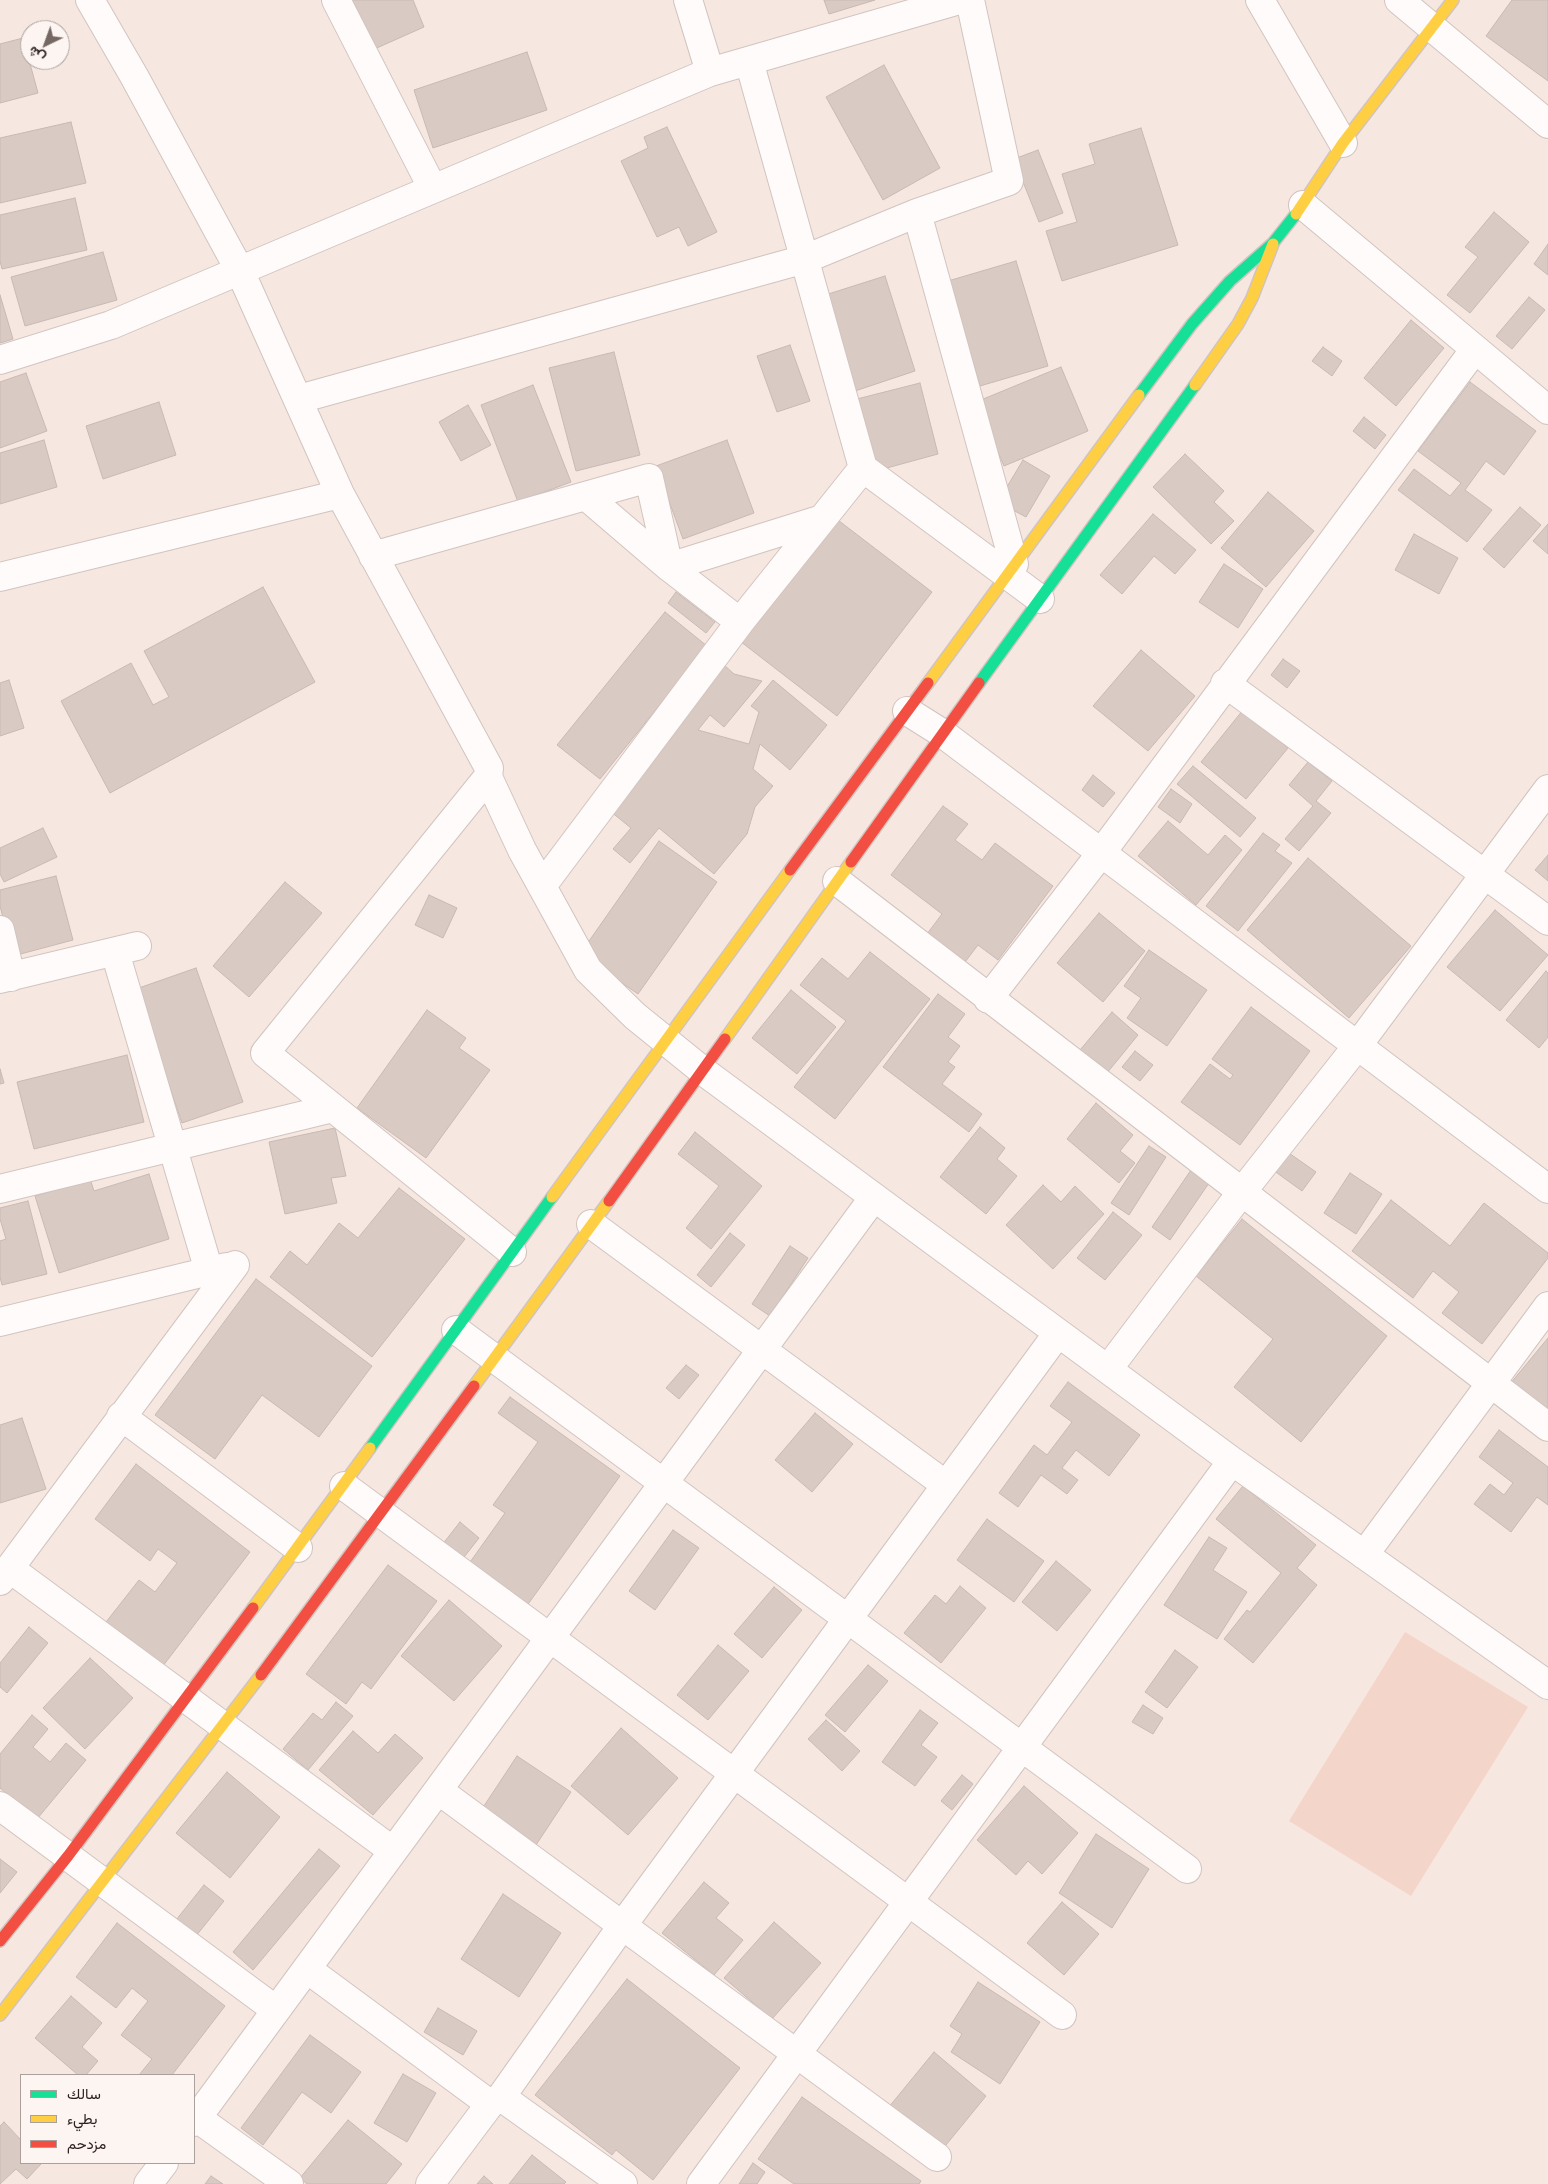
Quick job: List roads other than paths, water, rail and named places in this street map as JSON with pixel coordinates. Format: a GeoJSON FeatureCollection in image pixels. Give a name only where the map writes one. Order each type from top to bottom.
{"type":"FeatureCollection","features":[{"type":"Feature","properties":{"kind":"street"},"geometry":{"type":"LineString","coordinates":[[90,0],[134,76],[240,271],[340,494],[489,768],[488,777],[522,850],[588,970],[635,1016],[702,1071],[1232,1461],[1548,1685]]}},
{"type":"Feature","properties":{"kind":"street"},"geometry":{"type":"LineString","coordinates":[[336,0],[433,189]]}},
{"type":"Feature","properties":{"kind":"street"},"geometry":{"type":"LineString","coordinates":[[688,0],[710,72]]}},
{"type":"Feature","properties":{"kind":"street"},"geometry":{"type":"LineString","coordinates":[[0,360],[111,325],[710,72],[959,0]]}},
{"type":"Feature","properties":{"kind":"street"},"geometry":{"type":"LineString","coordinates":[[298,399],[805,259],[917,214],[1010,181],[970,0]]}},
{"type":"Feature","properties":{"kind":"street"},"geometry":{"type":"LineString","coordinates":[[1260,0],[1343,143]]}},
{"type":"Feature","properties":{"kind":"street"},"geometry":{"type":"LineString","coordinates":[[1399,0],[1434,27],[1548,124]]}},
{"type":"Feature","properties":{"kind":"street"},"geometry":{"type":"LineString","coordinates":[[0,1941],[68,1856],[344,1486],[664,1041],[1192,324],[1230,281],[1273,243],[1303,205],[1343,143],[1453,0]]}},
{"type":"Feature","properties":{"kind":"street"},"geometry":{"type":"LineString","coordinates":[[749,61],[863,468],[1010,570],[1040,599]]}},
{"type":"Feature","properties":{"kind":"street"},"geometry":{"type":"LineString","coordinates":[[1303,205],[1548,410]]}},
{"type":"Feature","properties":{"kind":"street"},"geometry":{"type":"LineString","coordinates":[[917,214],[1010,570]]}},
{"type":"Feature","properties":{"kind":"street"},"geometry":{"type":"LineString","coordinates":[[0,2016],[223,1726],[381,1514],[702,1071],[942,733],[1238,324],[1264,271],[1273,243]]}},
{"type":"Feature","properties":{"kind":"street"},"geometry":{"type":"LineString","coordinates":[[988,999],[1102,852],[1225,683],[1475,349]]}},
{"type":"Feature","properties":{"kind":"street"},"geometry":{"type":"LineString","coordinates":[[542,886],[740,622],[863,468]]}},
{"type":"Feature","properties":{"kind":"street"},"geometry":{"type":"LineString","coordinates":[[373,556],[648,478],[669,567]]}},
{"type":"Feature","properties":{"kind":"street"},"geometry":{"type":"LineString","coordinates":[[0,577],[340,494]]}},
{"type":"Feature","properties":{"kind":"street"},"geometry":{"type":"LineString","coordinates":[[586,496],[669,567],[740,622]]}},
{"type":"Feature","properties":{"kind":"street"},"geometry":{"type":"LineString","coordinates":[[669,567],[822,519]]}},
{"type":"Feature","properties":{"kind":"street"},"geometry":{"type":"LineString","coordinates":[[1225,683],[1548,921]]}},
{"type":"Feature","properties":{"kind":"street"},"geometry":{"type":"LineString","coordinates":[[907,711],[942,733],[1102,852],[1548,1189]]}},
{"type":"Feature","properties":{"kind":"street"},"geometry":{"type":"LineString","coordinates":[[488,777],[265,1053],[512,1252]]}},
{"type":"Feature","properties":{"kind":"street"},"geometry":{"type":"LineString","coordinates":[[1108,1369],[1241,1193],[1358,1045],[1548,789]]}},
{"type":"Feature","properties":{"kind":"street"},"geometry":{"type":"LineString","coordinates":[[837,881],[988,999],[1548,1427]]}},
{"type":"Feature","properties":{"kind":"street"},"geometry":{"type":"LineString","coordinates":[[0,930],[6,978],[126,949],[173,1147],[209,1271]]}},
{"type":"Feature","properties":{"kind":"street"},"geometry":{"type":"LineString","coordinates":[[0,1189],[332,1108]]}},
{"type":"Feature","properties":{"kind":"street"},"geometry":{"type":"LineString","coordinates":[[289,2184],[195,2120],[874,1197]]}},
{"type":"Feature","properties":{"kind":"street"},"geometry":{"type":"LineString","coordinates":[[591,1224],[946,1485]]}},
{"type":"Feature","properties":{"kind":"street"},"geometry":{"type":"LineString","coordinates":[[0,1322],[235,1265],[5,1574],[186,1698],[393,1851]]}},
{"type":"Feature","properties":{"kind":"street"},"geometry":{"type":"LineString","coordinates":[[1364,1555],[1548,1306]]}},
{"type":"Feature","properties":{"kind":"street"},"geometry":{"type":"LineString","coordinates":[[456,1330],[1187,1868]]}},
{"type":"Feature","properties":{"kind":"street"},"geometry":{"type":"LineString","coordinates":[[430,2184],[496,2101],[622,1926],[1058,1332]]}},
{"type":"Feature","properties":{"kind":"street"},"geometry":{"type":"LineString","coordinates":[[121,1416],[298,1548]]}},
{"type":"Feature","properties":{"kind":"street"},"geometry":{"type":"LineString","coordinates":[[701,2184],[1232,1461]]}},
{"type":"Feature","properties":{"kind":"street"},"geometry":{"type":"LineString","coordinates":[[344,1486],[1062,2015]]}},
{"type":"Feature","properties":{"kind":"street"},"geometry":{"type":"LineString","coordinates":[[438,1790],[937,2158]]}},
{"type":"Feature","properties":{"kind":"street"},"geometry":{"type":"LineString","coordinates":[[0,1806],[276,2010]]}},
{"type":"Feature","properties":{"kind":"street"},"geometry":{"type":"LineString","coordinates":[[307,1969],[496,2101],[623,2184]]}},
{"type":"Feature","properties":{"kind":"street"},"geometry":{"type":"LineString","coordinates":[[148,2184],[163,2164]]}}]}
